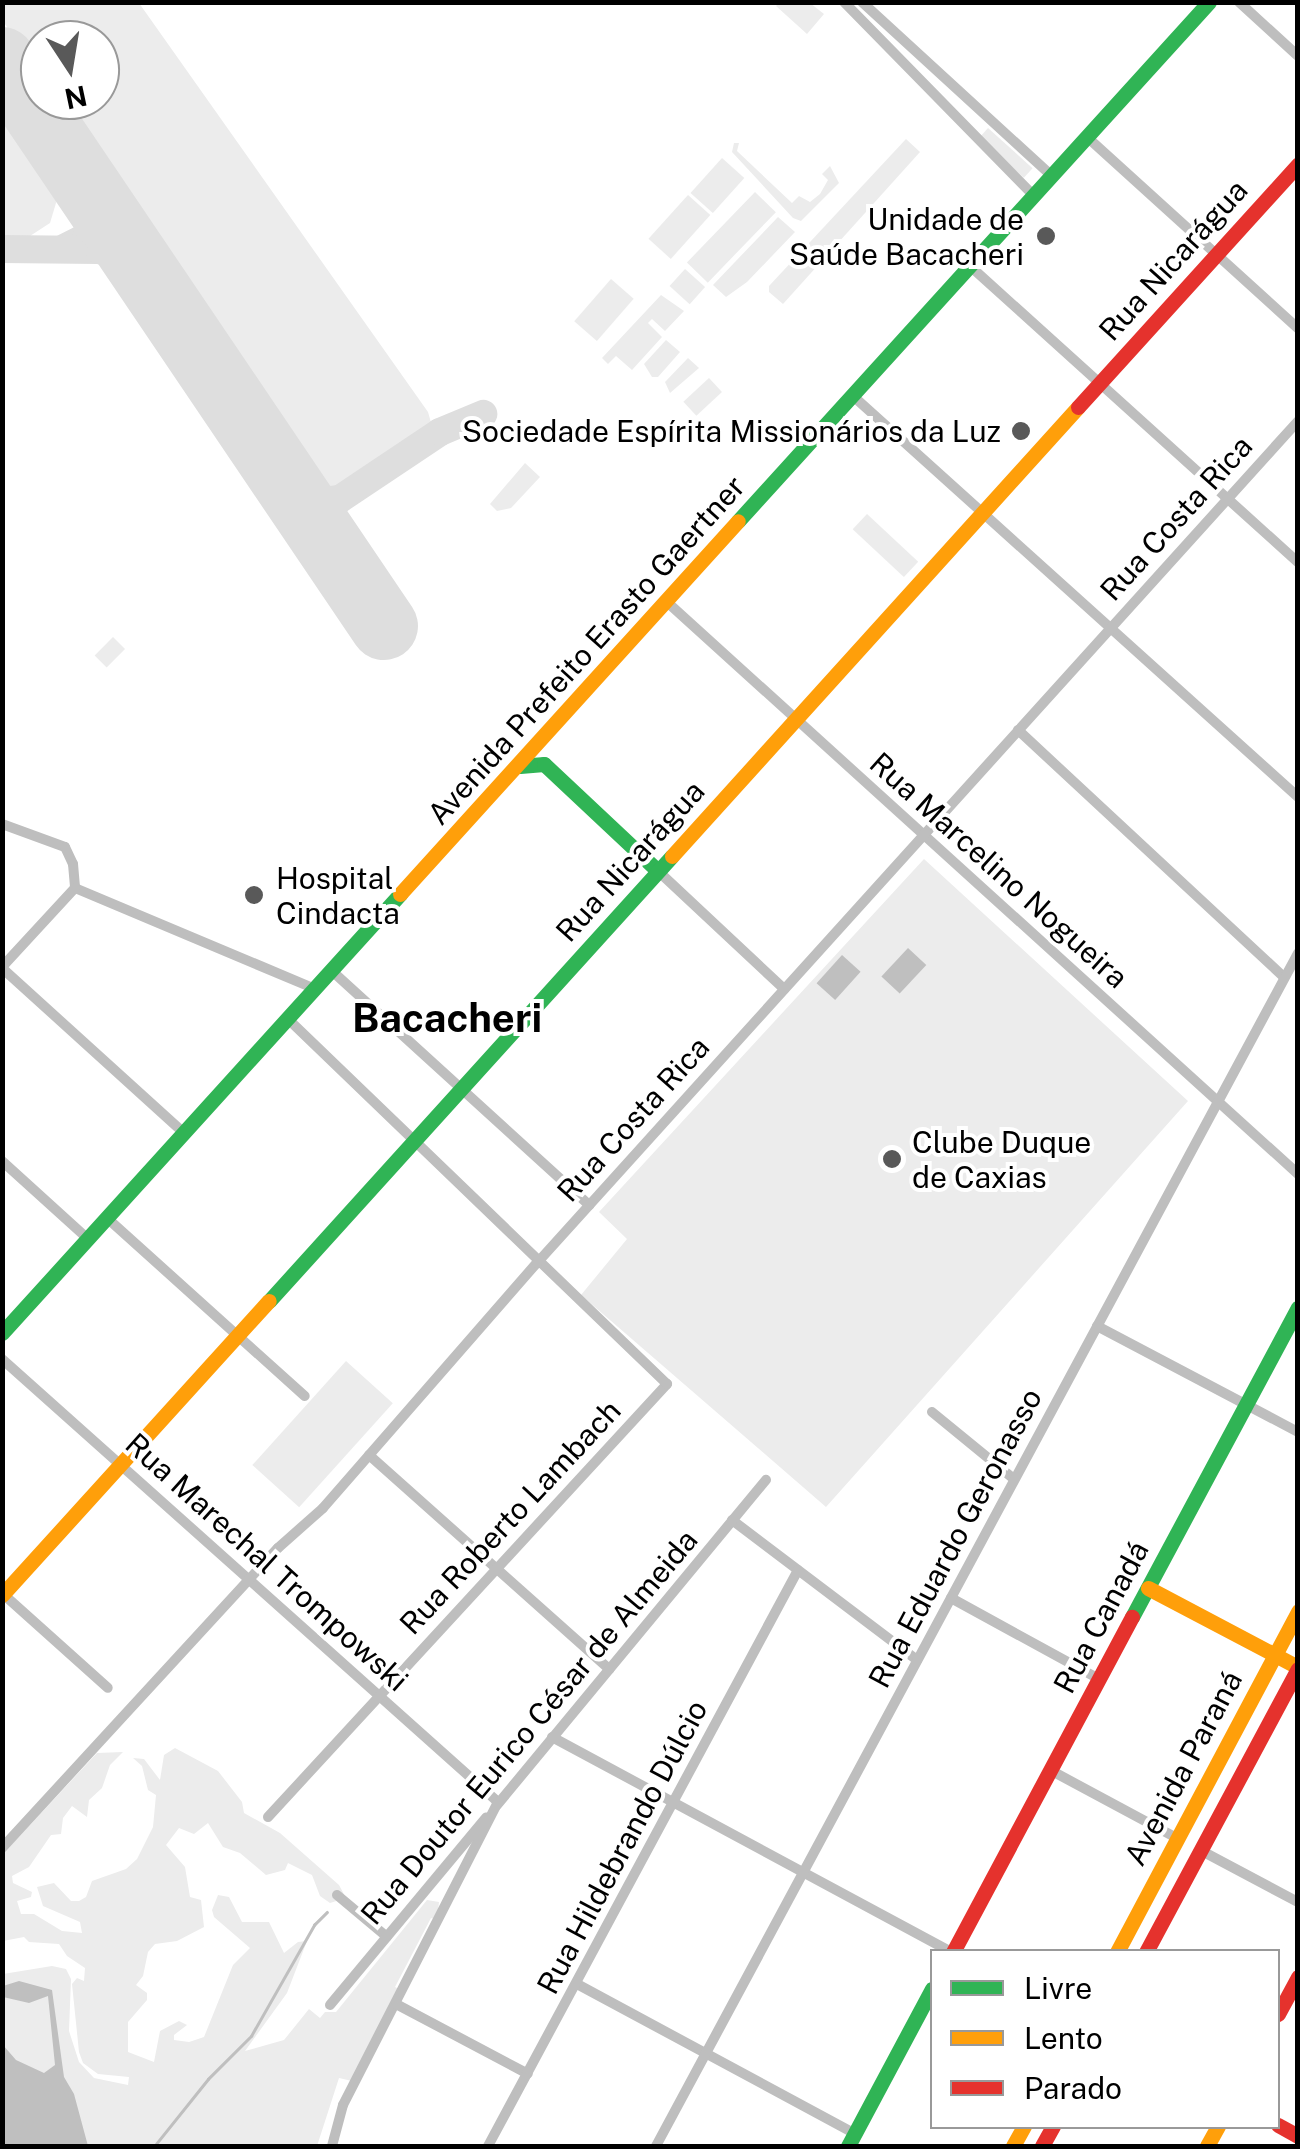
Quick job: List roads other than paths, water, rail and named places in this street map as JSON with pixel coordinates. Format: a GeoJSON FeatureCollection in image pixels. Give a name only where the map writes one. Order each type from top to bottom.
{"type":"FeatureCollection","features":[{"type":"Feature","properties":{"kind":"main road","name":"Avenida Prefeito Erasto Gaertner"},"geometry":{"type":"LineString","coordinates":[[2,1333],[1209,2]]}},
{"type":"Feature","properties":{"kind":"main road","name":"Rua Nicarágua"},"geometry":{"type":"LineString","coordinates":[[3,1594],[1298,164]]}},
{"type":"Feature","properties":{"kind":"main road"},"geometry":{"type":"LineString","coordinates":[[544,738],[544,764],[658,871]]}},
{"type":"Feature","properties":{"kind":"main road"},"geometry":{"type":"LineString","coordinates":[[518,768],[544,764]]}},
{"type":"Feature","properties":{"kind":"main road","name":"Rua Canadá"},"geometry":{"type":"LineString","coordinates":[[955,1949],[1298,1308]]}},
{"type":"Feature","properties":{"kind":"main road"},"geometry":{"type":"LineString","coordinates":[[1148,1588],[1298,1668]]}},
{"type":"Feature","properties":{"kind":"main road","name":"Avenida Paraná"},"geometry":{"type":"LineString","coordinates":[[1118,1949],[1298,1611]]}},
{"type":"Feature","properties":{"kind":"main road","name":"Avenida Paraná"},"geometry":{"type":"LineString","coordinates":[[1148,1949],[1298,1668]]}},
{"type":"Feature","properties":{"kind":"main road"},"geometry":{"type":"LineString","coordinates":[[1280,2010],[1298,1977]]}},
{"type":"Feature","properties":{"kind":"main road"},"geometry":{"type":"LineString","coordinates":[[852,2140],[930,1993]]}},
{"type":"Feature","properties":{"kind":"street"},"geometry":{"type":"LineString","coordinates":[[844,2],[1034,196]]}},
{"type":"Feature","properties":{"kind":"street"},"geometry":{"type":"LineString","coordinates":[[862,2],[1052,176]]}},
{"type":"Feature","properties":{"kind":"street"},"geometry":{"type":"LineString","coordinates":[[1238,2],[1298,56]]}},
{"type":"Feature","properties":{"kind":"street"},"geometry":{"type":"LineString","coordinates":[[874,34],[885,23]]}},
{"type":"Feature","properties":{"kind":"street"},"geometry":{"type":"LineString","coordinates":[[1087,137],[1298,328]]}},
{"type":"Feature","properties":{"kind":"street"},"geometry":{"type":"LineString","coordinates":[[970,266],[1298,562]]}},
{"type":"Feature","properties":{"kind":"street"},"geometry":{"type":"LineString","coordinates":[[854,396],[1298,798]]}},
{"type":"Feature","properties":{"kind":"street","name":"Rua Costa Rica"},"geometry":{"type":"LineString","coordinates":[[2,1848],[249,1580],[323,1508],[589,1205],[1298,421]]}},
{"type":"Feature","properties":{"kind":"street","name":"Rua Marcelino Nogueira"},"geometry":{"type":"LineString","coordinates":[[667,602],[1298,1174]]}},
{"type":"Feature","properties":{"kind":"street"},"geometry":{"type":"LineString","coordinates":[[1018,730],[1284,977]]}},
{"type":"Feature","properties":{"kind":"street"},"geometry":{"type":"LineString","coordinates":[[2,824],[66,847],[76,888],[2,968],[184,1134]]}},
{"type":"Feature","properties":{"kind":"street"},"geometry":{"type":"LineString","coordinates":[[658,871],[784,989]]}},
{"type":"Feature","properties":{"kind":"street"},"geometry":{"type":"LineString","coordinates":[[76,888],[316,989]]}},
{"type":"Feature","properties":{"kind":"street","name":"Rua Eduardo Geronasso"},"geometry":{"type":"LineString","coordinates":[[656,2146],[1298,952]]}},
{"type":"Feature","properties":{"kind":"street"},"geometry":{"type":"LineString","coordinates":[[332,971],[589,1205]]}},
{"type":"Feature","properties":{"kind":"street"},"geometry":{"type":"LineString","coordinates":[[288,1020],[537,1263]]}},
{"type":"Feature","properties":{"kind":"street"},"geometry":{"type":"LineString","coordinates":[[2,1162],[88,1239]]}},
{"type":"Feature","properties":{"kind":"street"},"geometry":{"type":"LineString","coordinates":[[107,1218],[305,1396]]}},
{"type":"Feature","properties":{"kind":"street","name":"Rua Roberto Lambach"},"geometry":{"type":"LineString","coordinates":[[268,1817],[668,1384],[537,1263]]}},
{"type":"Feature","properties":{"kind":"street"},"geometry":{"type":"LineString","coordinates":[[1097,1326],[1298,1432]]}},
{"type":"Feature","properties":{"kind":"street","name":"Rua Marechal Trompowski"},"geometry":{"type":"LineString","coordinates":[[2,1359],[498,1802]]}},
{"type":"Feature","properties":{"kind":"street"},"geometry":{"type":"LineString","coordinates":[[932,1412],[1014,1479]]}},
{"type":"Feature","properties":{"kind":"street"},"geometry":{"type":"LineString","coordinates":[[369,1455],[609,1669]]}},
{"type":"Feature","properties":{"kind":"street","name":"Rua Doutor Eurico César de Almeida"},"geometry":{"type":"LineString","coordinates":[[330,2006],[766,1480]]}},
{"type":"Feature","properties":{"kind":"street"},"geometry":{"type":"LineString","coordinates":[[732,1520],[918,1660]]}},
{"type":"Feature","properties":{"kind":"street","name":"Rua Hildebrando Dúlcio"},"geometry":{"type":"LineString","coordinates":[[488,2146],[798,1570]]}},
{"type":"Feature","properties":{"kind":"street"},"geometry":{"type":"LineString","coordinates":[[3,1594],[108,1688]]}},
{"type":"Feature","properties":{"kind":"street"},"geometry":{"type":"LineString","coordinates":[[951,1598],[1099,1678]]}},
{"type":"Feature","properties":{"kind":"street"},"geometry":{"type":"LineString","coordinates":[[552,1737],[947,1949]]}},
{"type":"Feature","properties":{"kind":"street"},"geometry":{"type":"LineString","coordinates":[[1050,1770],[1177,1838]]}},
{"type":"Feature","properties":{"kind":"street"},"geometry":{"type":"LineString","coordinates":[[332,2146],[340,2113],[498,1802]]}},
{"type":"Feature","properties":{"kind":"street"},"geometry":{"type":"LineString","coordinates":[[1200,1850],[1298,1902]]}},
{"type":"Feature","properties":{"kind":"street"},"geometry":{"type":"LineString","coordinates":[[426,1889],[449,1903]]}},
{"type":"Feature","properties":{"kind":"street"},"geometry":{"type":"LineString","coordinates":[[337,1895],[387,1937]]}},
{"type":"Feature","properties":{"kind":"street"},"geometry":{"type":"LineString","coordinates":[[576,1984],[706,2054],[852,2140]]}},
{"type":"Feature","properties":{"kind":"street"},"geometry":{"type":"LineString","coordinates":[[396,2004],[528,2074]]}},
{"type":"Feature","properties":{"kind":"waterway"},"geometry":{"type":"LineString","coordinates":[[156,2144],[208,2079],[251,2036],[314,1925],[327,1912]]}},
{"type":"Feature","properties":{"kind":"place","name":"Unidade de Saúde Bacacheri"},"geometry":{"type":"Point","coordinates":[1046,236]}},
{"type":"Feature","properties":{"kind":"place","name":"Sociedade Espírita Missionários da Luz"},"geometry":{"type":"Point","coordinates":[1021,431]}},
{"type":"Feature","properties":{"kind":"place","name":"Hospital Cindacta"},"geometry":{"type":"Point","coordinates":[254,895]}},
{"type":"Feature","properties":{"kind":"place","name":"Clube Duque de Caxias"},"geometry":{"type":"Point","coordinates":[892,1159]}},
{"type":"Feature","properties":{"kind":"district","name":"Bacacheri"},"geometry":{"type":"Point","coordinates":[447,1018]}}]}
